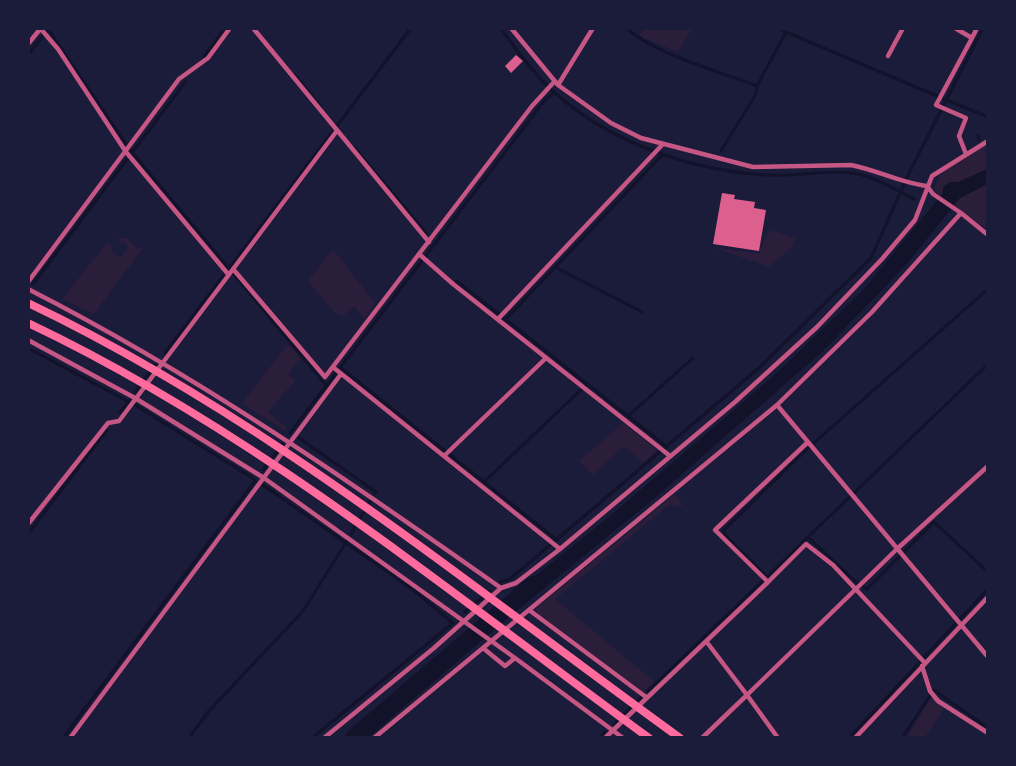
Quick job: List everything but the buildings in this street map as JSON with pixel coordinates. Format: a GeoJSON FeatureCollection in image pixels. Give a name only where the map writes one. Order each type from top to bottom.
{"type":"FeatureCollection","features":[{"type":"Feature","properties":{"kind":"highway"},"geometry":{"type":"LineString","coordinates":[[28,303],[166,377],[308,467],[486,593],[680,738]]}},
{"type":"Feature","properties":{"kind":"highway"},"geometry":{"type":"LineString","coordinates":[[28,323],[166,398],[288,475],[649,738]]}},
{"type":"Feature","properties":{"kind":"street"},"geometry":{"type":"LineString","coordinates":[[28,282],[128,154],[179,79],[208,58],[230,28]]}},
{"type":"Feature","properties":{"kind":"street"},"geometry":{"type":"LineString","coordinates":[[253,28],[334,130],[429,242]]}},
{"type":"Feature","properties":{"kind":"street"},"geometry":{"type":"LineString","coordinates":[[511,28],[555,84],[626,132],[661,147],[753,167],[851,165],[909,183],[927,186],[933,194],[987,235]]}},
{"type":"Feature","properties":{"kind":"street"},"geometry":{"type":"LineString","coordinates":[[70,738],[291,442],[338,371],[423,257],[429,242],[547,90],[555,84],[593,28]]}},
{"type":"Feature","properties":{"kind":"street"},"geometry":{"type":"LineString","coordinates":[[888,56],[903,28]]}},
{"type":"Feature","properties":{"kind":"street"},"geometry":{"type":"LineString","coordinates":[[955,28],[972,38]]}},
{"type":"Feature","properties":{"kind":"street"},"geometry":{"type":"LineString","coordinates":[[966,154],[959,136],[966,118],[938,106],[977,28]]}},
{"type":"Feature","properties":{"kind":"street"},"geometry":{"type":"LineString","coordinates":[[28,44],[43,30],[128,154],[229,272],[325,377],[338,371]]}},
{"type":"Feature","properties":{"kind":"street"},"geometry":{"type":"LineString","coordinates":[[28,524],[108,423],[119,421],[334,130]]}},
{"type":"Feature","properties":{"kind":"street"},"geometry":{"type":"LineString","coordinates":[[324,738],[434,648],[501,588],[516,583],[668,455],[735,402],[817,327],[874,268],[915,220],[926,196],[927,186],[940,170],[987,141]]}},
{"type":"Feature","properties":{"kind":"street"},"geometry":{"type":"LineString","coordinates":[[501,317],[661,147]]}},
{"type":"Feature","properties":{"kind":"street"},"geometry":{"type":"LineString","coordinates":[[374,738],[777,405],[872,312],[958,211]]}},
{"type":"Feature","properties":{"kind":"street"},"geometry":{"type":"LineString","coordinates":[[423,257],[501,317],[546,358],[668,455]]}},
{"type":"Feature","properties":{"kind":"street"},"geometry":{"type":"LineString","coordinates":[[28,289],[164,362],[291,442],[501,588]]}},
{"type":"Feature","properties":{"kind":"street"},"geometry":{"type":"LineString","coordinates":[[28,340],[135,398],[264,478],[623,738]]}},
{"type":"Feature","properties":{"kind":"street"},"geometry":{"type":"LineString","coordinates":[[446,454],[546,358]]}},
{"type":"Feature","properties":{"kind":"street"},"geometry":{"type":"LineString","coordinates":[[338,371],[446,454],[558,547]]}},
{"type":"Feature","properties":{"kind":"street"},"geometry":{"type":"LineString","coordinates":[[777,405],[987,657]]}},
{"type":"Feature","properties":{"kind":"street"},"geometry":{"type":"LineString","coordinates":[[766,580],[715,530],[810,445]]}},
{"type":"Feature","properties":{"kind":"street"},"geometry":{"type":"LineString","coordinates":[[702,738],[859,586],[901,553],[987,466]]}},
{"type":"Feature","properties":{"kind":"street"},"geometry":{"type":"LineString","coordinates":[[605,738],[766,580],[806,544],[859,586],[922,662],[931,692],[938,701],[987,732]]}},
{"type":"Feature","properties":{"kind":"street"},"geometry":{"type":"LineString","coordinates":[[855,738],[922,662],[987,597]]}},
{"type":"Feature","properties":{"kind":"street"},"geometry":{"type":"LineString","coordinates":[[529,610],[646,698]]}},
{"type":"Feature","properties":{"kind":"street"},"geometry":{"type":"LineString","coordinates":[[706,640],[778,738]]}},
{"type":"Feature","properties":{"kind":"street"},"geometry":{"type":"LineString","coordinates":[[483,648],[505,666],[515,658]]}},
{"type":"Feature","properties":{"kind":"shaded area"},"geometry":{"type":"Polygon","coordinates":[[[643,28],[692,29],[678,52],[639,36],[643,28]]]}},
{"type":"Feature","properties":{"kind":"shaded area"},"geometry":{"type":"Polygon","coordinates":[[[987,144],[987,230],[935,191],[936,183],[947,168],[987,144]]]}},
{"type":"Feature","properties":{"kind":"shaded area"},"geometry":{"type":"Polygon","coordinates":[[[987,169],[987,184],[959,199],[905,266],[824,350],[650,502],[521,607],[509,597],[615,512],[778,372],[864,289],[943,193],[943,187],[950,182],[958,182],[987,169]]]}},
{"type":"Feature","properties":{"kind":"shaded area"},"geometry":{"type":"Polygon","coordinates":[[[769,230],[795,238],[792,247],[769,267],[713,247],[759,254],[769,230]]]}},
{"type":"Feature","properties":{"kind":"shaded area"},"geometry":{"type":"Polygon","coordinates":[[[119,238],[127,238],[138,249],[144,247],[94,314],[62,299],[106,244],[110,242],[113,254],[121,257],[127,249],[126,244],[119,242],[119,238]]]}},
{"type":"Feature","properties":{"kind":"shaded area"},"geometry":{"type":"Polygon","coordinates":[[[333,249],[375,303],[364,319],[354,306],[343,316],[335,313],[308,281],[333,249]]]}},
{"type":"Feature","properties":{"kind":"shaded area"},"geometry":{"type":"Polygon","coordinates":[[[288,344],[301,358],[288,374],[295,381],[268,412],[287,428],[285,431],[242,403],[288,344]]]}},
{"type":"Feature","properties":{"kind":"shaded area"},"geometry":{"type":"Polygon","coordinates":[[[623,423],[657,450],[643,463],[624,446],[593,475],[579,461],[623,423]]]}},
{"type":"Feature","properties":{"kind":"shaded area"},"geometry":{"type":"Polygon","coordinates":[[[675,494],[683,505],[679,507],[669,505],[555,599],[655,682],[643,691],[537,613],[536,608],[675,494]]]}},
{"type":"Feature","properties":{"kind":"shaded area"},"geometry":{"type":"Polygon","coordinates":[[[931,697],[945,707],[925,737],[907,738],[931,697]]]}},
{"type":"Feature","properties":{"kind":"waterway"},"geometry":{"type":"LineString","coordinates":[[28,55],[49,28]]}},
{"type":"Feature","properties":{"kind":"waterway"},"geometry":{"type":"LineString","coordinates":[[204,57],[225,28]]}},
{"type":"Feature","properties":{"kind":"waterway"},"geometry":{"type":"LineString","coordinates":[[165,353],[411,28]]}},
{"type":"Feature","properties":{"kind":"waterway"},"geometry":{"type":"LineString","coordinates":[[500,28],[534,71],[556,94],[602,127],[653,151],[681,160],[737,172],[765,175],[830,172],[859,174],[914,199]]}},
{"type":"Feature","properties":{"kind":"waterway"},"geometry":{"type":"LineString","coordinates":[[626,28],[671,55],[757,86],[786,32],[937,96]]}},
{"type":"Feature","properties":{"kind":"waterway"},"geometry":{"type":"LineString","coordinates":[[780,28],[786,33]]}},
{"type":"Feature","properties":{"kind":"waterway"},"geometry":{"type":"LineString","coordinates":[[499,582],[510,579],[760,367],[871,258],[908,175],[983,28]]}},
{"type":"Feature","properties":{"kind":"waterway"},"geometry":{"type":"LineString","coordinates":[[48,29],[126,144]]}},
{"type":"Feature","properties":{"kind":"waterway"},"geometry":{"type":"LineString","coordinates":[[295,75],[321,107]]}},
{"type":"Feature","properties":{"kind":"waterway"},"geometry":{"type":"LineString","coordinates":[[33,284],[186,81]]}},
{"type":"Feature","properties":{"kind":"waterway"},"geometry":{"type":"LineString","coordinates":[[721,151],[756,94],[757,86]]}},
{"type":"Feature","properties":{"kind":"waterway"},"geometry":{"type":"LineString","coordinates":[[290,433],[545,100],[554,93]]}},
{"type":"Feature","properties":{"kind":"waterway"},"geometry":{"type":"LineString","coordinates":[[944,99],[988,117]]}},
{"type":"Feature","properties":{"kind":"waterway"},"geometry":{"type":"LineString","coordinates":[[978,136],[979,140]]}},
{"type":"Feature","properties":{"kind":"waterway"},"geometry":{"type":"LineString","coordinates":[[354,147],[426,233]]}},
{"type":"Feature","properties":{"kind":"waterway"},"geometry":{"type":"LineString","coordinates":[[131,151],[326,385]]}},
{"type":"Feature","properties":{"kind":"waterway"},"geometry":{"type":"LineString","coordinates":[[506,319],[663,154]]}},
{"type":"Feature","properties":{"kind":"waterway"},"geometry":{"type":"LineString","coordinates":[[555,267],[642,312]]}},
{"type":"Feature","properties":{"kind":"waterway"},"geometry":{"type":"LineString","coordinates":[[457,281],[667,447]]}},
{"type":"Feature","properties":{"kind":"waterway"},"geometry":{"type":"LineString","coordinates":[[767,577],[724,534],[724,530],[807,449],[988,289]]}},
{"type":"Feature","properties":{"kind":"waterway"},"geometry":{"type":"LineString","coordinates":[[28,348],[129,402]]}},
{"type":"Feature","properties":{"kind":"waterway"},"geometry":{"type":"LineString","coordinates":[[628,416],[693,358]]}},
{"type":"Feature","properties":{"kind":"waterway"},"geometry":{"type":"LineString","coordinates":[[135,392],[156,364]]}},
{"type":"Feature","properties":{"kind":"waterway"},"geometry":{"type":"LineString","coordinates":[[648,691],[988,364]]}},
{"type":"Feature","properties":{"kind":"waterway"},"geometry":{"type":"LineString","coordinates":[[341,368],[557,540]]}},
{"type":"Feature","properties":{"kind":"waterway"},"geometry":{"type":"LineString","coordinates":[[484,482],[585,386]]}},
{"type":"Feature","properties":{"kind":"waterway"},"geometry":{"type":"LineString","coordinates":[[120,413],[129,401]]}},
{"type":"Feature","properties":{"kind":"waterway"},"geometry":{"type":"LineString","coordinates":[[135,405],[254,479]]}},
{"type":"Feature","properties":{"kind":"waterway"},"geometry":{"type":"LineString","coordinates":[[28,534],[107,430]]}},
{"type":"Feature","properties":{"kind":"waterway"},"geometry":{"type":"LineString","coordinates":[[299,438],[376,492],[374,494]]}},
{"type":"Feature","properties":{"kind":"waterway"},"geometry":{"type":"LineString","coordinates":[[263,470],[283,443]]}},
{"type":"Feature","properties":{"kind":"waterway"},"geometry":{"type":"LineString","coordinates":[[63,738],[255,481]]}},
{"type":"Feature","properties":{"kind":"waterway"},"geometry":{"type":"LineString","coordinates":[[263,485],[412,589],[453,623]]}},
{"type":"Feature","properties":{"kind":"waterway"},"geometry":{"type":"LineString","coordinates":[[351,534],[371,500]]}},
{"type":"Feature","properties":{"kind":"waterway"},"geometry":{"type":"LineString","coordinates":[[808,537],[856,582],[867,589],[934,522],[988,572]]}},
{"type":"Feature","properties":{"kind":"waterway"},"geometry":{"type":"LineString","coordinates":[[189,738],[208,712],[303,611],[347,541]]}},
{"type":"Feature","properties":{"kind":"waterway"},"geometry":{"type":"LineString","coordinates":[[354,738],[533,585]]}},
{"type":"Feature","properties":{"kind":"waterway"},"geometry":{"type":"LineString","coordinates":[[849,738],[988,589]]}},
{"type":"Feature","properties":{"kind":"waterway"},"geometry":{"type":"LineString","coordinates":[[465,612],[490,591]]}},
{"type":"Feature","properties":{"kind":"waterway"},"geometry":{"type":"LineString","coordinates":[[312,738],[453,623]]}},
{"type":"Feature","properties":{"kind":"waterway"},"geometry":{"type":"LineString","coordinates":[[902,738],[934,690],[985,726],[988,723]]}},
{"type":"Feature","properties":{"kind":"waterway"},"geometry":{"type":"LineString","coordinates":[[614,724],[642,697]]}},
{"type":"Feature","properties":{"kind":"waterway"},"geometry":{"type":"LineString","coordinates":[[600,738],[605,732]]}}]}
